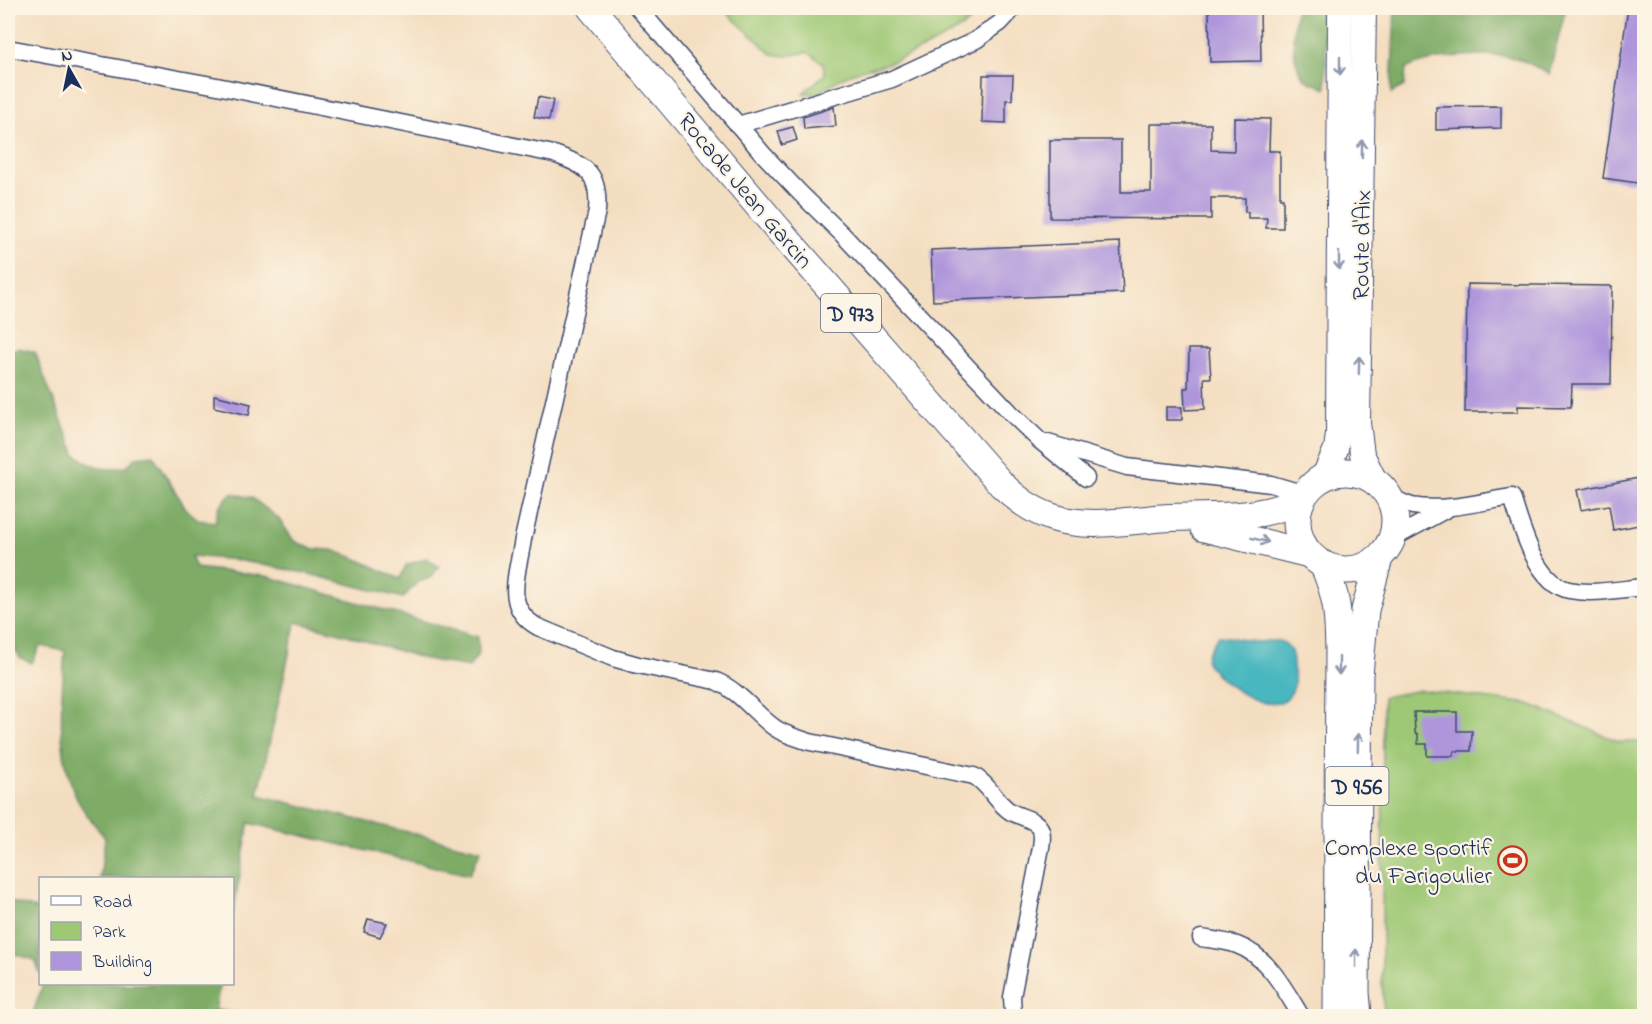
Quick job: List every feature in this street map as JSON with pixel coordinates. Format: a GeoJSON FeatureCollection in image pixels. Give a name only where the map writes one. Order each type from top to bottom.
{"type":"FeatureCollection","features":[{"type":"Feature","properties":{"kind":"main road","name":"Rocade Jean Garcin"},"geometry":{"type":"LineString","coordinates":[[591,8],[777,228],[1002,485],[1030,509],[1053,518],[1073,522],[1119,523],[1162,518],[1241,517],[1278,510],[1310,490]]}},
{"type":"Feature","properties":{"kind":"main road","name":"Route d'Aix"},"geometry":{"type":"LineString","coordinates":[[1310,490],[1336,449],[1338,434],[1341,8]]}},
{"type":"Feature","properties":{"kind":"main road","name":"Route d'Aix"},"geometry":{"type":"LineString","coordinates":[[1364,8],[1358,423],[1362,454],[1382,488]]}},
{"type":"Feature","properties":{"kind":"main road"},"geometry":{"type":"LineString","coordinates":[[1349,471],[1362,474],[1382,488],[1396,518],[1386,549],[1358,569],[1346,570],[1316,559],[1298,533],[1298,510],[1310,490],[1337,472],[1349,471]]}},
{"type":"Feature","properties":{"kind":"main road","name":"Rocade Jean Garcin"},"geometry":{"type":"LineString","coordinates":[[1162,518],[1316,559]]}},
{"type":"Feature","properties":{"kind":"main road","name":"D 956"},"geometry":{"type":"LineString","coordinates":[[1358,1017],[1356,903],[1359,675],[1365,610],[1386,549]]}},
{"type":"Feature","properties":{"kind":"main road","name":"D 956"},"geometry":{"type":"LineString","coordinates":[[1316,559],[1333,587],[1338,608],[1337,1017]]}},
{"type":"Feature","properties":{"kind":"street","name":"Rocade Jean Garcin"},"geometry":{"type":"LineString","coordinates":[[638,8],[738,125],[800,193],[1039,440],[1086,478]]}},
{"type":"Feature","properties":{"kind":"street"},"geometry":{"type":"LineString","coordinates":[[738,125],[892,79],[976,40],[1000,24],[1014,8]]}},
{"type":"Feature","properties":{"kind":"street"},"geometry":{"type":"LineString","coordinates":[[8,48],[212,85],[554,154],[588,170],[596,181],[597,210],[523,539],[515,592],[518,609],[529,622],[538,627],[613,658],[716,681],[727,686],[775,728],[789,735],[810,742],[974,776],[981,780],[1004,806],[1035,822],[1040,828],[1041,847],[1012,997],[1013,1013],[1016,1017]]}},
{"type":"Feature","properties":{"kind":"street"},"geometry":{"type":"LineString","coordinates":[[1039,440],[1127,467],[1310,490]]}},
{"type":"Feature","properties":{"kind":"street"},"geometry":{"type":"LineString","coordinates":[[1382,488],[1412,506],[1453,507],[1512,497],[1520,523],[1540,568],[1556,584],[1568,590],[1588,592],[1644,587]]}},
{"type":"Feature","properties":{"kind":"street"},"geometry":{"type":"LineString","coordinates":[[1386,549],[1428,518],[1453,507]]}},
{"type":"Feature","properties":{"kind":"street"},"geometry":{"type":"LineString","coordinates":[[1201,938],[1239,946],[1259,958],[1282,985],[1301,1017]]}},
{"type":"Feature","properties":{"kind":"green space"},"geometry":{"type":"Polygon","coordinates":[[[727,8],[984,8],[966,25],[940,40],[889,63],[847,75],[818,94],[803,93],[825,74],[823,63],[807,52],[787,56],[772,54],[727,13],[727,8]]]}},
{"type":"Feature","properties":{"kind":"green space"},"geometry":{"type":"Polygon","coordinates":[[[1296,8],[1325,8],[1326,88],[1308,81],[1298,67],[1294,47],[1296,8]]]}},
{"type":"Feature","properties":{"kind":"green space"},"geometry":{"type":"Polygon","coordinates":[[[1395,8],[1566,8],[1549,74],[1525,61],[1509,57],[1485,55],[1456,57],[1428,61],[1406,69],[1404,86],[1391,93],[1395,8]]]}},
{"type":"Feature","properties":{"kind":"green space"},"geometry":{"type":"Polygon","coordinates":[[[18,348],[35,352],[76,455],[90,464],[106,469],[126,467],[136,457],[153,455],[186,509],[199,520],[215,522],[219,507],[231,493],[252,498],[278,518],[294,541],[312,549],[332,550],[400,579],[406,565],[427,558],[439,567],[430,578],[418,582],[403,598],[305,573],[237,560],[191,556],[196,568],[266,576],[478,637],[479,654],[469,667],[425,659],[296,622],[258,795],[481,850],[469,875],[249,823],[234,908],[234,877],[100,877],[105,838],[85,813],[76,797],[65,761],[61,707],[65,651],[40,646],[32,663],[20,658],[8,636],[8,352],[18,348]]]}},
{"type":"Feature","properties":{"kind":"green space","name":"Complexe sportif du Farigoulier"},"geometry":{"type":"Polygon","coordinates":[[[1421,690],[1529,704],[1620,742],[1644,742],[1644,1016],[1384,1016],[1382,979],[1383,697],[1421,690]]]}},
{"type":"Feature","properties":{"kind":"green space"},"geometry":{"type":"Polygon","coordinates":[[[8,901],[39,910],[39,971],[35,960],[8,952],[8,901]]]}},
{"type":"Feature","properties":{"kind":"green space"},"geometry":{"type":"Polygon","coordinates":[[[43,985],[220,985],[215,1010],[256,1016],[32,1016],[43,985]]]}},
{"type":"Feature","properties":{"kind":"water"},"geometry":{"type":"Polygon","coordinates":[[[1218,636],[1254,642],[1277,641],[1288,646],[1292,656],[1295,681],[1293,689],[1285,700],[1274,703],[1262,702],[1248,697],[1223,680],[1206,662],[1207,654],[1218,636]]]}},
{"type":"Feature","properties":{"kind":"building"},"geometry":{"type":"Polygon","coordinates":[[[1209,8],[1260,8],[1261,61],[1210,62],[1209,8]]]}},
{"type":"Feature","properties":{"kind":"building"},"geometry":{"type":"Polygon","coordinates":[[[1628,8],[1644,8],[1644,184],[1603,178],[1628,8]]]}},
{"type":"Feature","properties":{"kind":"building"},"geometry":{"type":"Polygon","coordinates":[[[983,75],[1013,75],[1012,100],[1006,100],[1006,123],[982,122],[983,75]]]}},
{"type":"Feature","properties":{"kind":"building"},"geometry":{"type":"Polygon","coordinates":[[[538,97],[553,100],[549,120],[534,117],[538,97]]]}},
{"type":"Feature","properties":{"kind":"building"},"geometry":{"type":"Polygon","coordinates":[[[1501,106],[1501,128],[1436,130],[1436,107],[1501,106]]]}},
{"type":"Feature","properties":{"kind":"building"},"geometry":{"type":"Polygon","coordinates":[[[834,107],[836,126],[804,129],[803,117],[834,107]]]}},
{"type":"Feature","properties":{"kind":"building"},"geometry":{"type":"Polygon","coordinates":[[[1234,118],[1270,119],[1269,151],[1280,151],[1280,198],[1283,198],[1283,228],[1266,228],[1267,218],[1248,218],[1248,212],[1245,212],[1245,198],[1211,198],[1211,219],[1050,218],[1050,140],[1121,140],[1121,192],[1151,192],[1151,124],[1211,124],[1211,150],[1234,151],[1234,118]]]}},
{"type":"Feature","properties":{"kind":"building"},"geometry":{"type":"Polygon","coordinates":[[[793,127],[797,140],[782,145],[778,131],[793,127]]]}},
{"type":"Feature","properties":{"kind":"building"},"geometry":{"type":"Polygon","coordinates":[[[1120,242],[1123,293],[933,301],[931,250],[1120,242]]]}},
{"type":"Feature","properties":{"kind":"building"},"geometry":{"type":"Polygon","coordinates":[[[1467,284],[1612,286],[1611,384],[1572,384],[1571,407],[1518,406],[1518,412],[1465,412],[1467,284]]]}},
{"type":"Feature","properties":{"kind":"building"},"geometry":{"type":"Polygon","coordinates":[[[1189,349],[1209,349],[1211,378],[1204,378],[1205,409],[1185,410],[1184,388],[1188,388],[1189,349]]]}},
{"type":"Feature","properties":{"kind":"building"},"geometry":{"type":"Polygon","coordinates":[[[214,395],[251,404],[249,415],[214,407],[214,395]]]}},
{"type":"Feature","properties":{"kind":"building"},"geometry":{"type":"Polygon","coordinates":[[[1166,407],[1182,407],[1182,420],[1166,420],[1166,407]]]}},
{"type":"Feature","properties":{"kind":"building"},"geometry":{"type":"Polygon","coordinates":[[[1644,477],[1644,524],[1613,530],[1609,505],[1581,510],[1577,490],[1644,477]]]}},
{"type":"Feature","properties":{"kind":"building"},"geometry":{"type":"Polygon","coordinates":[[[1414,712],[1457,712],[1457,731],[1472,731],[1471,751],[1454,751],[1453,756],[1427,756],[1427,744],[1418,744],[1414,712]]]}},
{"type":"Feature","properties":{"kind":"building"},"geometry":{"type":"Polygon","coordinates":[[[368,919],[387,923],[380,937],[364,932],[368,919]]]}},
{"type":"Feature","properties":{"kind":"place","name":"Complexe sportif du Farigoulier"},"geometry":{"type":"Point","coordinates":[1513,861]}}]}
